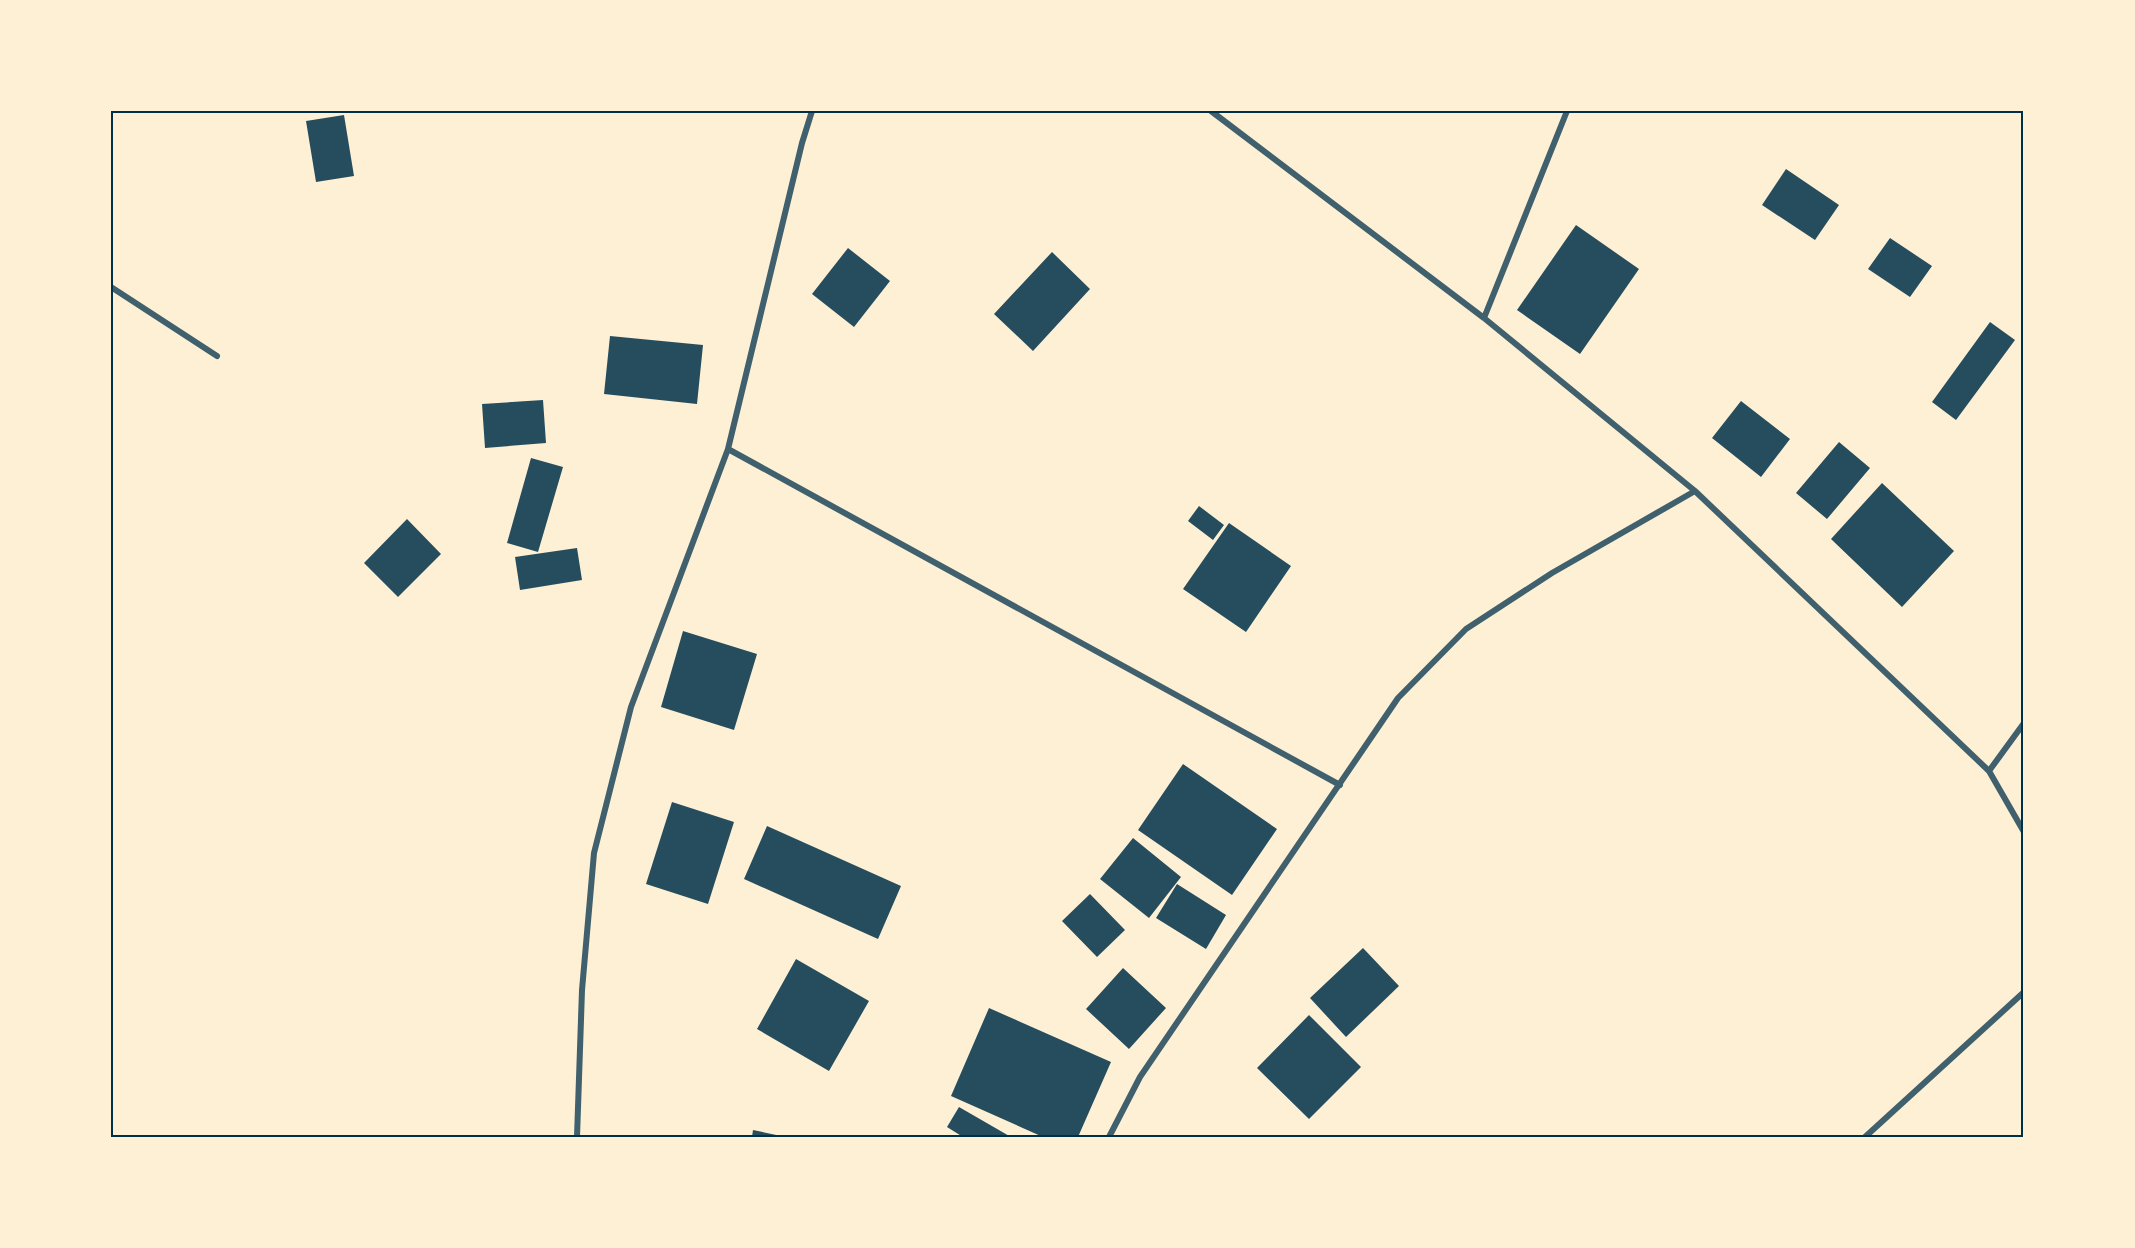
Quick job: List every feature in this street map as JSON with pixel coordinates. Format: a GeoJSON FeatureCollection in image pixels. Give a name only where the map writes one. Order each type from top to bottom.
{"type":"FeatureCollection","features":[{"type":"Feature","properties":{"kind":"street"},"geometry":{"type":"LineString","coordinates":[[577,1137],[582,990],[594,854],[631,707],[728,449],[802,143],[812,111]]}},
{"type":"Feature","properties":{"kind":"street"},"geometry":{"type":"LineString","coordinates":[[1211,111],[1484,318],[1695,491],[1989,771],[2024,832]]}},
{"type":"Feature","properties":{"kind":"street"},"geometry":{"type":"LineString","coordinates":[[1484,318],[1567,111]]}},
{"type":"Feature","properties":{"kind":"street"},"geometry":{"type":"LineString","coordinates":[[111,287],[217,356]]}},
{"type":"Feature","properties":{"kind":"street"},"geometry":{"type":"LineString","coordinates":[[728,449],[1340,785]]}},
{"type":"Feature","properties":{"kind":"street"},"geometry":{"type":"LineString","coordinates":[[1109,1137],[1140,1077],[1398,698],[1466,629],[1552,573],[1695,491]]}},
{"type":"Feature","properties":{"kind":"street"},"geometry":{"type":"LineString","coordinates":[[1989,771],[2024,723]]}},
{"type":"Feature","properties":{"kind":"street"},"geometry":{"type":"LineString","coordinates":[[1865,1137],[2024,992]]}},
{"type":"Feature","properties":{"kind":"building"},"geometry":{"type":"Polygon","coordinates":[[[344,115],[354,176],[316,182],[306,121],[344,115]]]}},
{"type":"Feature","properties":{"kind":"building"},"geometry":{"type":"Polygon","coordinates":[[[1786,169],[1839,205],[1815,240],[1762,205],[1786,169]]]}},
{"type":"Feature","properties":{"kind":"building"},"geometry":{"type":"Polygon","coordinates":[[[1576,225],[1639,269],[1580,354],[1517,310],[1576,225]]]}},
{"type":"Feature","properties":{"kind":"building"},"geometry":{"type":"Polygon","coordinates":[[[1890,238],[1932,266],[1910,297],[1868,269],[1890,238]]]}},
{"type":"Feature","properties":{"kind":"building"},"geometry":{"type":"Polygon","coordinates":[[[848,248],[890,281],[854,327],[812,294],[848,248]]]}},
{"type":"Feature","properties":{"kind":"building"},"geometry":{"type":"Polygon","coordinates":[[[1052,252],[1090,289],[1033,351],[994,314],[1052,252]]]}},
{"type":"Feature","properties":{"kind":"building"},"geometry":{"type":"Polygon","coordinates":[[[1990,322],[2015,340],[1956,420],[1932,402],[1990,322]]]}},
{"type":"Feature","properties":{"kind":"building"},"geometry":{"type":"Polygon","coordinates":[[[610,336],[703,345],[697,404],[604,394],[610,336]]]}},
{"type":"Feature","properties":{"kind":"building"},"geometry":{"type":"Polygon","coordinates":[[[543,400],[546,443],[485,448],[482,404],[543,400]]]}},
{"type":"Feature","properties":{"kind":"building"},"geometry":{"type":"Polygon","coordinates":[[[1741,401],[1790,439],[1761,477],[1712,438],[1741,401]]]}},
{"type":"Feature","properties":{"kind":"building"},"geometry":{"type":"Polygon","coordinates":[[[1839,442],[1870,468],[1827,519],[1796,493],[1839,442]]]}},
{"type":"Feature","properties":{"kind":"building"},"geometry":{"type":"Polygon","coordinates":[[[531,458],[563,467],[538,552],[507,543],[531,458]]]}},
{"type":"Feature","properties":{"kind":"building"},"geometry":{"type":"Polygon","coordinates":[[[1882,483],[1954,551],[1902,607],[1831,539],[1882,483]]]}},
{"type":"Feature","properties":{"kind":"building"},"geometry":{"type":"Polygon","coordinates":[[[1199,506],[1224,525],[1213,540],[1188,521],[1199,506]]]}},
{"type":"Feature","properties":{"kind":"building"},"geometry":{"type":"Polygon","coordinates":[[[407,519],[441,554],[398,597],[364,563],[407,519]]]}},
{"type":"Feature","properties":{"kind":"building"},"geometry":{"type":"Polygon","coordinates":[[[1229,523],[1291,566],[1246,632],[1183,589],[1229,523]]]}},
{"type":"Feature","properties":{"kind":"building"},"geometry":{"type":"Polygon","coordinates":[[[577,548],[582,580],[520,590],[515,557],[577,548]]]}},
{"type":"Feature","properties":{"kind":"building"},"geometry":{"type":"Polygon","coordinates":[[[683,631],[757,654],[734,730],[661,707],[683,631]]]}},
{"type":"Feature","properties":{"kind":"building"},"geometry":{"type":"Polygon","coordinates":[[[1183,764],[1277,829],[1232,895],[1138,830],[1183,764]]]}},
{"type":"Feature","properties":{"kind":"building"},"geometry":{"type":"Polygon","coordinates":[[[672,802],[734,822],[708,904],[646,884],[672,802]]]}},
{"type":"Feature","properties":{"kind":"building"},"geometry":{"type":"Polygon","coordinates":[[[767,826],[901,886],[878,939],[744,879],[767,826]]]}},
{"type":"Feature","properties":{"kind":"building"},"geometry":{"type":"Polygon","coordinates":[[[1133,838],[1181,877],[1149,918],[1100,879],[1133,838]]]}},
{"type":"Feature","properties":{"kind":"building"},"geometry":{"type":"Polygon","coordinates":[[[1177,884],[1226,915],[1206,949],[1156,918],[1177,884]]]}},
{"type":"Feature","properties":{"kind":"building"},"geometry":{"type":"Polygon","coordinates":[[[1090,894],[1125,930],[1097,957],[1062,921],[1090,894]]]}},
{"type":"Feature","properties":{"kind":"building"},"geometry":{"type":"Polygon","coordinates":[[[1363,948],[1399,986],[1346,1037],[1310,998],[1363,948]]]}},
{"type":"Feature","properties":{"kind":"building"},"geometry":{"type":"Polygon","coordinates":[[[796,959],[869,1001],[829,1071],[757,1029],[796,959]]]}},
{"type":"Feature","properties":{"kind":"building"},"geometry":{"type":"Polygon","coordinates":[[[1123,968],[1166,1008],[1129,1049],[1086,1009],[1123,968]]]}},
{"type":"Feature","properties":{"kind":"building"},"geometry":{"type":"Polygon","coordinates":[[[989,1008],[1111,1062],[1078,1137],[1043,1137],[951,1096],[989,1008]]]}},
{"type":"Feature","properties":{"kind":"building"},"geometry":{"type":"Polygon","coordinates":[[[1309,1015],[1361,1067],[1309,1119],[1257,1068],[1309,1015]]]}},
{"type":"Feature","properties":{"kind":"building"},"geometry":{"type":"Polygon","coordinates":[[[959,1107],[1011,1137],[963,1137],[947,1127],[959,1107]]]}},
{"type":"Feature","properties":{"kind":"building"},"geometry":{"type":"Polygon","coordinates":[[[753,1130],[781,1136],[752,1137],[753,1130]]]}}]}
